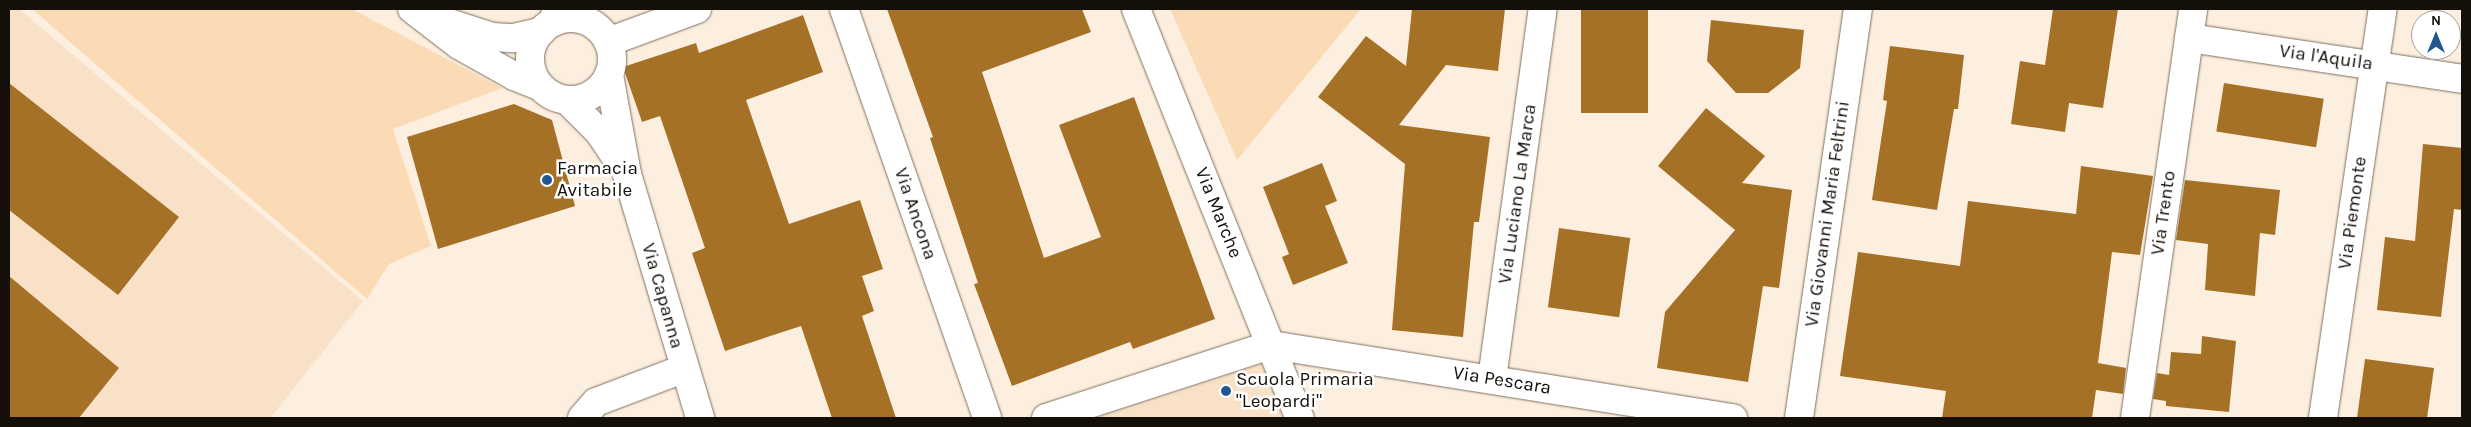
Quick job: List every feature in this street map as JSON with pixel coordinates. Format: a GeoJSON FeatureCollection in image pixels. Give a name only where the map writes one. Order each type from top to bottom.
{"type":"FeatureCollection","features":[{"type":"Feature","properties":{"kind":"street","name":"Via Capanna"},"geometry":{"type":"LineString","coordinates":[[412,9],[458,45],[514,76],[539,86],[557,98],[567,100],[598,132],[627,174]]}},
{"type":"Feature","properties":{"kind":"street"},"geometry":{"type":"LineString","coordinates":[[416,9],[466,30],[492,37],[514,38],[551,21],[579,19],[601,32],[608,42],[697,9]]}},
{"type":"Feature","properties":{"kind":"street","name":"Via Ancona"},"geometry":{"type":"LineString","coordinates":[[844,9],[987,418]]}},
{"type":"Feature","properties":{"kind":"street","name":"Via Marche"},"geometry":{"type":"LineString","coordinates":[[1136,9],[1300,418]]}},
{"type":"Feature","properties":{"kind":"street","name":"Via Luciano La Marca"},"geometry":{"type":"LineString","coordinates":[[1492,379],[1543,9]]}},
{"type":"Feature","properties":{"kind":"street","name":"Via Giovanni Maria Feltrini"},"geometry":{"type":"LineString","coordinates":[[1799,418],[1858,9]]}},
{"type":"Feature","properties":{"kind":"street","name":"Via Trento"},"geometry":{"type":"LineString","coordinates":[[2135,418],[2193,9]]}},
{"type":"Feature","properties":{"kind":"street","name":"Via Piemonte"},"geometry":{"type":"LineString","coordinates":[[2323,418],[2383,9]]}},
{"type":"Feature","properties":{"kind":"street"},"geometry":{"type":"LineString","coordinates":[[539,86],[533,76],[530,52],[551,21]]}},
{"type":"Feature","properties":{"kind":"street","name":"Via l'Aquila"},"geometry":{"type":"LineString","coordinates":[[2189,38],[2462,79]]}},
{"type":"Feature","properties":{"kind":"street","name":"Via Capanna"},"geometry":{"type":"LineString","coordinates":[[608,42],[612,64],[609,75],[627,174],[683,369],[700,418]]}},
{"type":"Feature","properties":{"kind":"street"},"geometry":{"type":"LineString","coordinates":[[567,100],[592,95],[609,75]]}},
{"type":"Feature","properties":{"kind":"street"},"geometry":{"type":"LineString","coordinates":[[1046,418],[1271,345]]}},
{"type":"Feature","properties":{"kind":"street","name":"Via Pescara"},"geometry":{"type":"LineString","coordinates":[[1271,345],[1733,418]]}},
{"type":"Feature","properties":{"kind":"street"},"geometry":{"type":"LineString","coordinates":[[582,418],[596,402],[683,369]]}},
{"type":"Feature","properties":{"kind":"shaded area"},"geometry":{"type":"Polygon","coordinates":[[[9,9],[19,9],[363,301],[270,418],[9,418],[9,9]]]}},
{"type":"Feature","properties":{"kind":"shaded area"},"geometry":{"type":"Polygon","coordinates":[[[32,9],[352,9],[502,88],[393,129],[431,246],[389,264],[367,299],[32,9]]]}},
{"type":"Feature","properties":{"kind":"shaded area"},"geometry":{"type":"Polygon","coordinates":[[[1170,9],[1361,9],[1237,160],[1170,9]]]}},
{"type":"Feature","properties":{"kind":"shaded area","name":"Scuola Primaria \"Leopardi\""},"geometry":{"type":"Polygon","coordinates":[[[1262,364],[1284,418],[1095,418],[1262,364]]]}},
{"type":"Feature","properties":{"kind":"building"},"geometry":{"type":"Polygon","coordinates":[[[887,9],[1082,9],[1091,32],[982,72],[1044,258],[1101,237],[1059,125],[1134,97],[1215,319],[1133,349],[1130,342],[1012,386],[974,284],[978,283],[930,138],[933,137],[887,9]]]}},
{"type":"Feature","properties":{"kind":"building"},"geometry":{"type":"Polygon","coordinates":[[[1412,9],[1505,9],[1498,71],[1446,65],[1399,125],[1490,137],[1479,222],[1474,222],[1463,337],[1392,330],[1405,164],[1318,97],[1366,36],[1406,66],[1412,9]]]}},
{"type":"Feature","properties":{"kind":"building"},"geometry":{"type":"Polygon","coordinates":[[[1581,9],[1648,9],[1648,113],[1581,113],[1581,9]]]}},
{"type":"Feature","properties":{"kind":"building"},"geometry":{"type":"Polygon","coordinates":[[[2053,9],[2118,9],[2103,108],[2069,103],[2065,132],[2011,124],[2020,61],[2045,65],[2053,9]]]}},
{"type":"Feature","properties":{"kind":"building"},"geometry":{"type":"Polygon","coordinates":[[[803,15],[823,72],[746,100],[789,224],[860,200],[883,269],[862,276],[874,311],[862,316],[896,418],[832,418],[801,326],[725,351],[692,253],[705,248],[660,116],[642,122],[623,67],[696,43],[699,53],[803,15]]]}},
{"type":"Feature","properties":{"kind":"building"},"geometry":{"type":"Polygon","coordinates":[[[1711,20],[1804,30],[1800,68],[1768,93],[1736,93],[1707,61],[1711,20]]]}},
{"type":"Feature","properties":{"kind":"building"},"geometry":{"type":"Polygon","coordinates":[[[1890,46],[1964,55],[1958,109],[1954,109],[1937,210],[1872,200],[1887,101],[1883,100],[1890,46]]]}},
{"type":"Feature","properties":{"kind":"building"},"geometry":{"type":"Polygon","coordinates":[[[9,83],[179,217],[118,295],[9,210],[9,83]]]}},
{"type":"Feature","properties":{"kind":"building"},"geometry":{"type":"Polygon","coordinates":[[[2224,83],[2324,99],[2316,147],[2216,131],[2224,83]]]}},
{"type":"Feature","properties":{"kind":"building"},"geometry":{"type":"Polygon","coordinates":[[[514,104],[552,120],[575,206],[438,249],[407,137],[514,104]]]}},
{"type":"Feature","properties":{"kind":"building"},"geometry":{"type":"Polygon","coordinates":[[[1706,108],[1765,156],[1742,183],[1792,190],[1779,288],[1763,286],[1748,382],[1657,368],[1665,312],[1735,230],[1658,166],[1706,108]]]}},
{"type":"Feature","properties":{"kind":"building"},"geometry":{"type":"Polygon","coordinates":[[[2423,144],[2462,148],[2462,210],[2454,209],[2441,317],[2377,310],[2385,237],[2415,241],[2423,144]]]}},
{"type":"Feature","properties":{"kind":"building"},"geometry":{"type":"Polygon","coordinates":[[[1322,163],[1337,201],[1325,206],[1348,263],[1293,285],[1282,257],[1289,254],[1263,187],[1322,163]]]}},
{"type":"Feature","properties":{"kind":"building"},"geometry":{"type":"Polygon","coordinates":[[[2081,166],[2153,176],[2140,255],[2112,252],[2098,363],[2126,368],[2123,394],[2096,390],[2092,418],[1942,418],[1946,391],[1840,376],[1858,252],[1960,266],[1968,201],[2076,214],[2081,166]]]}},
{"type":"Feature","properties":{"kind":"building"},"geometry":{"type":"Polygon","coordinates":[[[2185,180],[2280,190],[2275,235],[2260,233],[2255,296],[2205,290],[2208,244],[2176,240],[2185,180]]]}},
{"type":"Feature","properties":{"kind":"building"},"geometry":{"type":"Polygon","coordinates":[[[1559,228],[1630,238],[1619,317],[1548,307],[1559,228]]]}},
{"type":"Feature","properties":{"kind":"building"},"geometry":{"type":"Polygon","coordinates":[[[9,276],[119,368],[79,418],[9,418],[9,276]]]}},
{"type":"Feature","properties":{"kind":"building"},"geometry":{"type":"Polygon","coordinates":[[[2202,336],[2236,341],[2229,412],[2166,406],[2166,401],[2153,399],[2157,373],[2169,375],[2171,352],[2201,354],[2202,336]]]}},
{"type":"Feature","properties":{"kind":"building"},"geometry":{"type":"Polygon","coordinates":[[[2365,359],[2434,368],[2427,418],[2357,418],[2365,359]]]}},
{"type":"Feature","properties":{"kind":"place","name":"Farmacia Avitabile"},"geometry":{"type":"Point","coordinates":[547,180]}},
{"type":"Feature","properties":{"kind":"place","name":"Scuola Primaria \"Leopardi\""},"geometry":{"type":"Point","coordinates":[1226,391]}}]}
